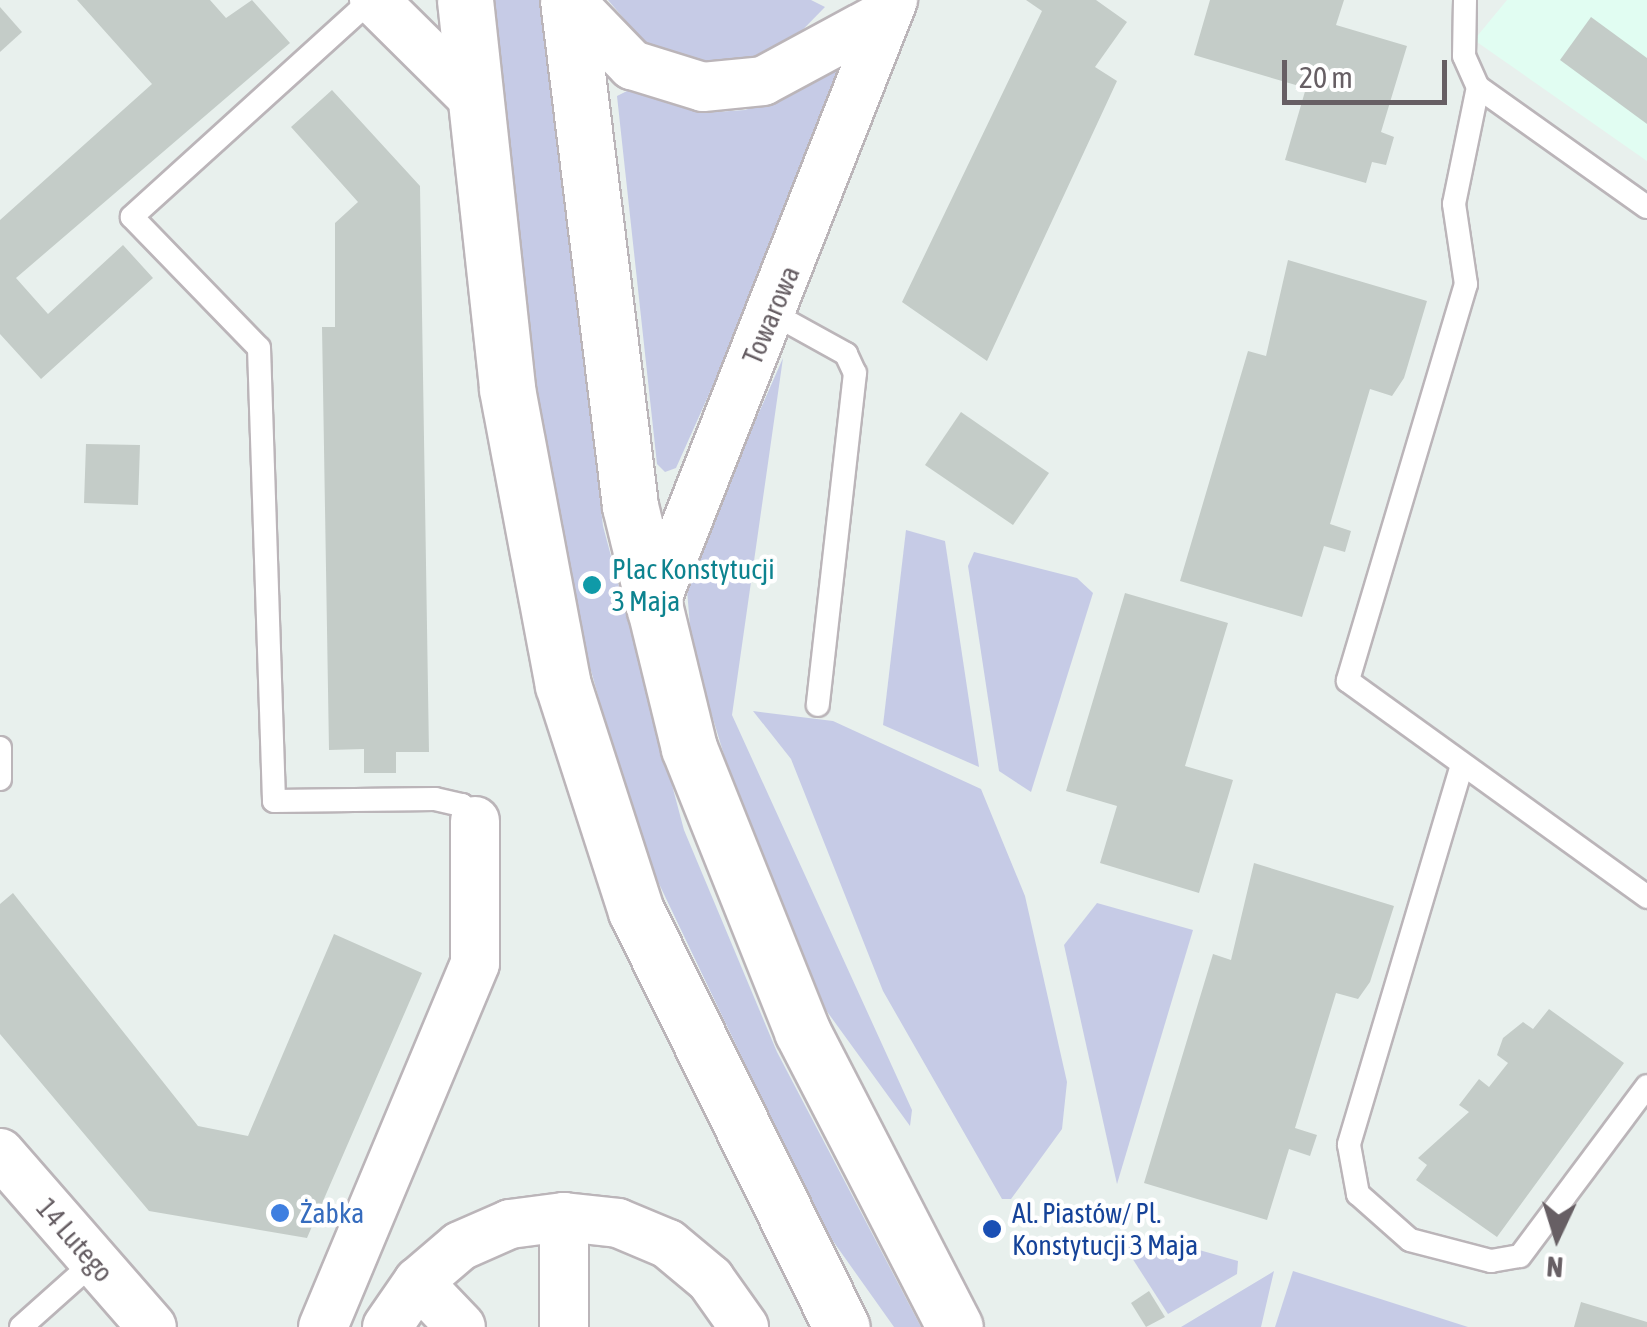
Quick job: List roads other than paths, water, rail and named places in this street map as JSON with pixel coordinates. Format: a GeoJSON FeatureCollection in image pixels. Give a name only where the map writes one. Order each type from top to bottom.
{"type":"FeatureCollection","features":[{"type":"Feature","properties":{"kind":"main road"},"geometry":{"type":"LineString","coordinates":[[465,0],[507,389],[569,704],[636,911],[842,1327]]}},
{"type":"Feature","properties":{"kind":"main road"},"geometry":{"type":"LineString","coordinates":[[569,0],[612,384],[652,611],[736,884],[955,1327]]}},
{"type":"Feature","properties":{"kind":"street"},"geometry":{"type":"LineString","coordinates":[[372,0],[475,100]]}},
{"type":"Feature","properties":{"kind":"street","name":"Towarowa"},"geometry":{"type":"LineString","coordinates":[[569,0],[632,65],[704,87],[775,76],[888,8]]}},
{"type":"Feature","properties":{"kind":"street","name":"Towarowa"},"geometry":{"type":"LineString","coordinates":[[652,611],[682,519],[772,312],[888,8]]}},
{"type":"Feature","properties":{"kind":"street"},"geometry":{"type":"LineString","coordinates":[[323,1327],[475,963],[474,821]]}},
{"type":"Feature","properties":{"kind":"street","name":"14 Lutego"},"geometry":{"type":"LineString","coordinates":[[0,1153],[152,1327]]}},
{"type":"Feature","properties":{"kind":"street"},"geometry":{"type":"LineString","coordinates":[[564,1217],[564,1327]]}},
{"type":"Feature","properties":{"kind":"street"},"geometry":{"type":"LineString","coordinates":[[387,1327],[418,1282],[476,1238],[564,1217],[618,1224],[668,1244],[710,1279],[744,1327]]}},
{"type":"Feature","properties":{"kind":"street"},"geometry":{"type":"LineString","coordinates":[[418,1282],[462,1327]]}},
{"type":"Feature","properties":{"kind":"lane"},"geometry":{"type":"LineString","coordinates":[[372,0],[132,217],[259,348],[274,801],[435,799],[462,805],[474,821]]}},
{"type":"Feature","properties":{"kind":"lane"},"geometry":{"type":"LineString","coordinates":[[1465,0],[1464,56],[1478,87],[1647,207]]}},
{"type":"Feature","properties":{"kind":"lane"},"geometry":{"type":"LineString","coordinates":[[1478,87],[1454,204],[1466,284],[1348,681],[1647,897]]}},
{"type":"Feature","properties":{"kind":"lane"},"geometry":{"type":"LineString","coordinates":[[772,312],[846,354],[855,373],[818,705]]}},
{"type":"Feature","properties":{"kind":"lane"},"geometry":{"type":"LineString","coordinates":[[0,748],[0,779]]}},
{"type":"Feature","properties":{"kind":"lane"},"geometry":{"type":"LineString","coordinates":[[1462,765],[1349,1145],[1358,1194],[1410,1240],[1491,1261],[1520,1256],[1647,1086]]}},
{"type":"Feature","properties":{"kind":"lane"},"geometry":{"type":"LineString","coordinates":[[21,1327],[94,1262]]}},
{"type":"Feature","properties":{"kind":"place","name":"Plac Konstytucji 3 Maja"},"geometry":{"type":"Point","coordinates":[592,585]}},
{"type":"Feature","properties":{"kind":"place","name":"Żabka"},"geometry":{"type":"Point","coordinates":[280,1213]}},
{"type":"Feature","properties":{"kind":"place","name":"Al. Piastów/ Pl. Konstytucji 3 Maja"},"geometry":{"type":"Point","coordinates":[992,1229]}}]}
